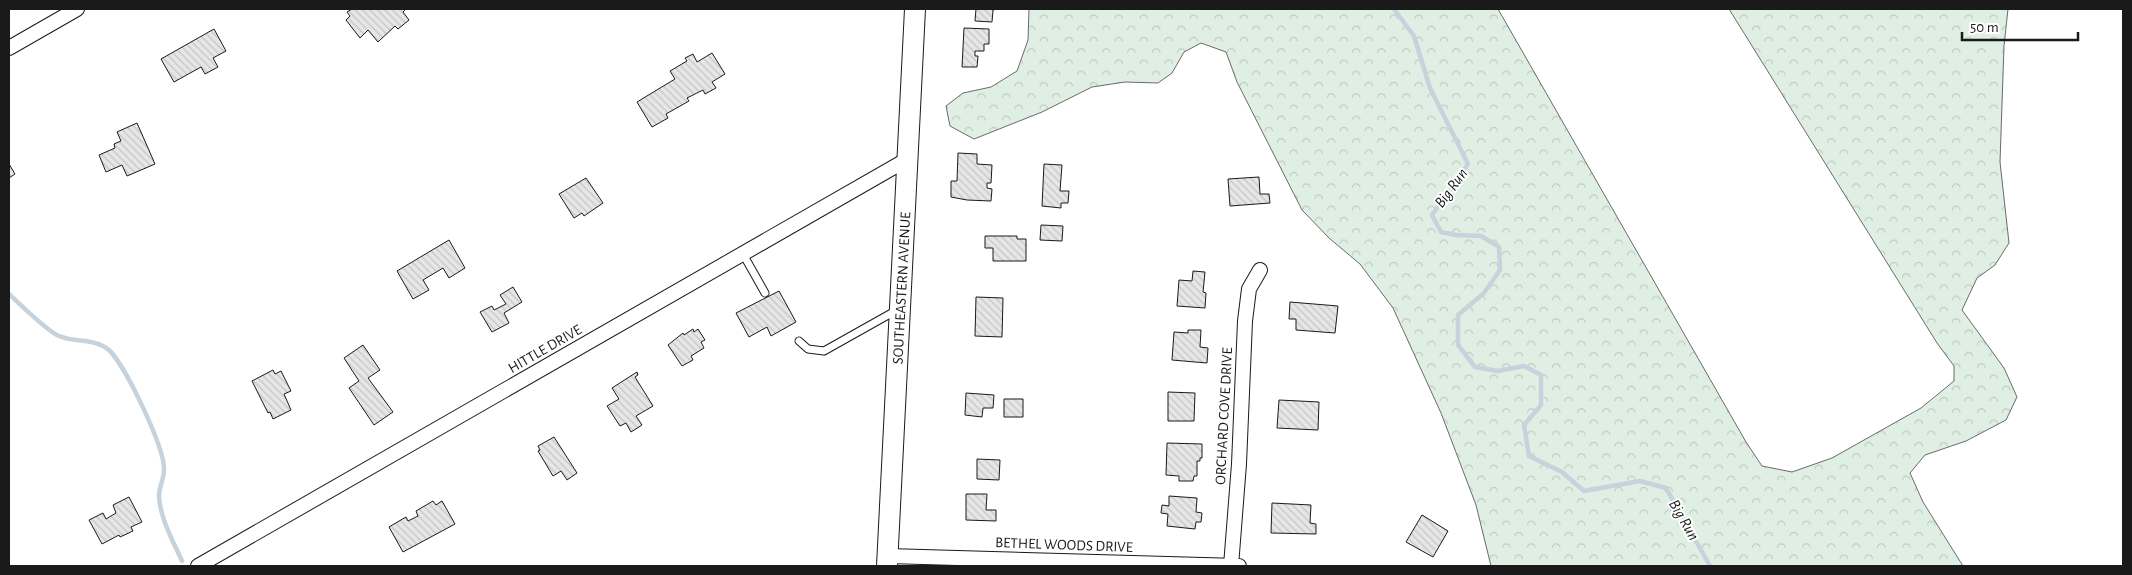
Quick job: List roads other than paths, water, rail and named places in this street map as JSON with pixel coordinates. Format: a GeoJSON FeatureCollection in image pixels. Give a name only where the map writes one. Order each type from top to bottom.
{"type":"FeatureCollection","features":[{"type":"Feature","properties":{"kind":"street"},"geometry":{"type":"LineString","coordinates":[[9,48],[78,9]]}},
{"type":"Feature","properties":{"kind":"street","name":"SOUTHEASTERN AVENUE"},"geometry":{"type":"LineString","coordinates":[[887,561],[915,9]]}},
{"type":"Feature","properties":{"kind":"street","name":"HITTLE DRIVE"},"geometry":{"type":"LineString","coordinates":[[198,566],[908,159]]}},
{"type":"Feature","properties":{"kind":"street","name":"ORCHARD COVE DRIVE"},"geometry":{"type":"LineString","coordinates":[[1234,566],[1245,321],[1249,290],[1260,270]]}},
{"type":"Feature","properties":{"kind":"street","name":"BETHEL WOODS DRIVE"},"geometry":{"type":"LineString","coordinates":[[887,561],[1234,566]]}},
{"type":"Feature","properties":{"kind":"lane"},"geometry":{"type":"LineString","coordinates":[[743,254],[765,293]]}},
{"type":"Feature","properties":{"kind":"lane"},"geometry":{"type":"LineString","coordinates":[[799,341],[808,350],[824,351],[900,308]]}},
{"type":"Feature","properties":{"kind":"waterway","name":"Big Run"},"geometry":{"type":"LineString","coordinates":[[1394,9],[1414,36],[1430,88],[1468,164],[1432,215],[1441,232],[1481,236],[1499,247],[1500,270],[1484,293],[1458,315],[1458,345],[1475,367],[1498,371],[1524,366],[1541,375],[1541,405],[1524,425],[1529,456],[1562,472],[1584,491],[1640,481],[1666,488],[1710,566]]}},
{"type":"Feature","properties":{"kind":"waterway"},"geometry":{"type":"LineString","coordinates":[[9,294],[54,333],[65,338],[92,342],[104,346],[116,359],[143,407],[163,459],[164,470],[159,493],[160,504],[168,529],[182,561]]}}]}
